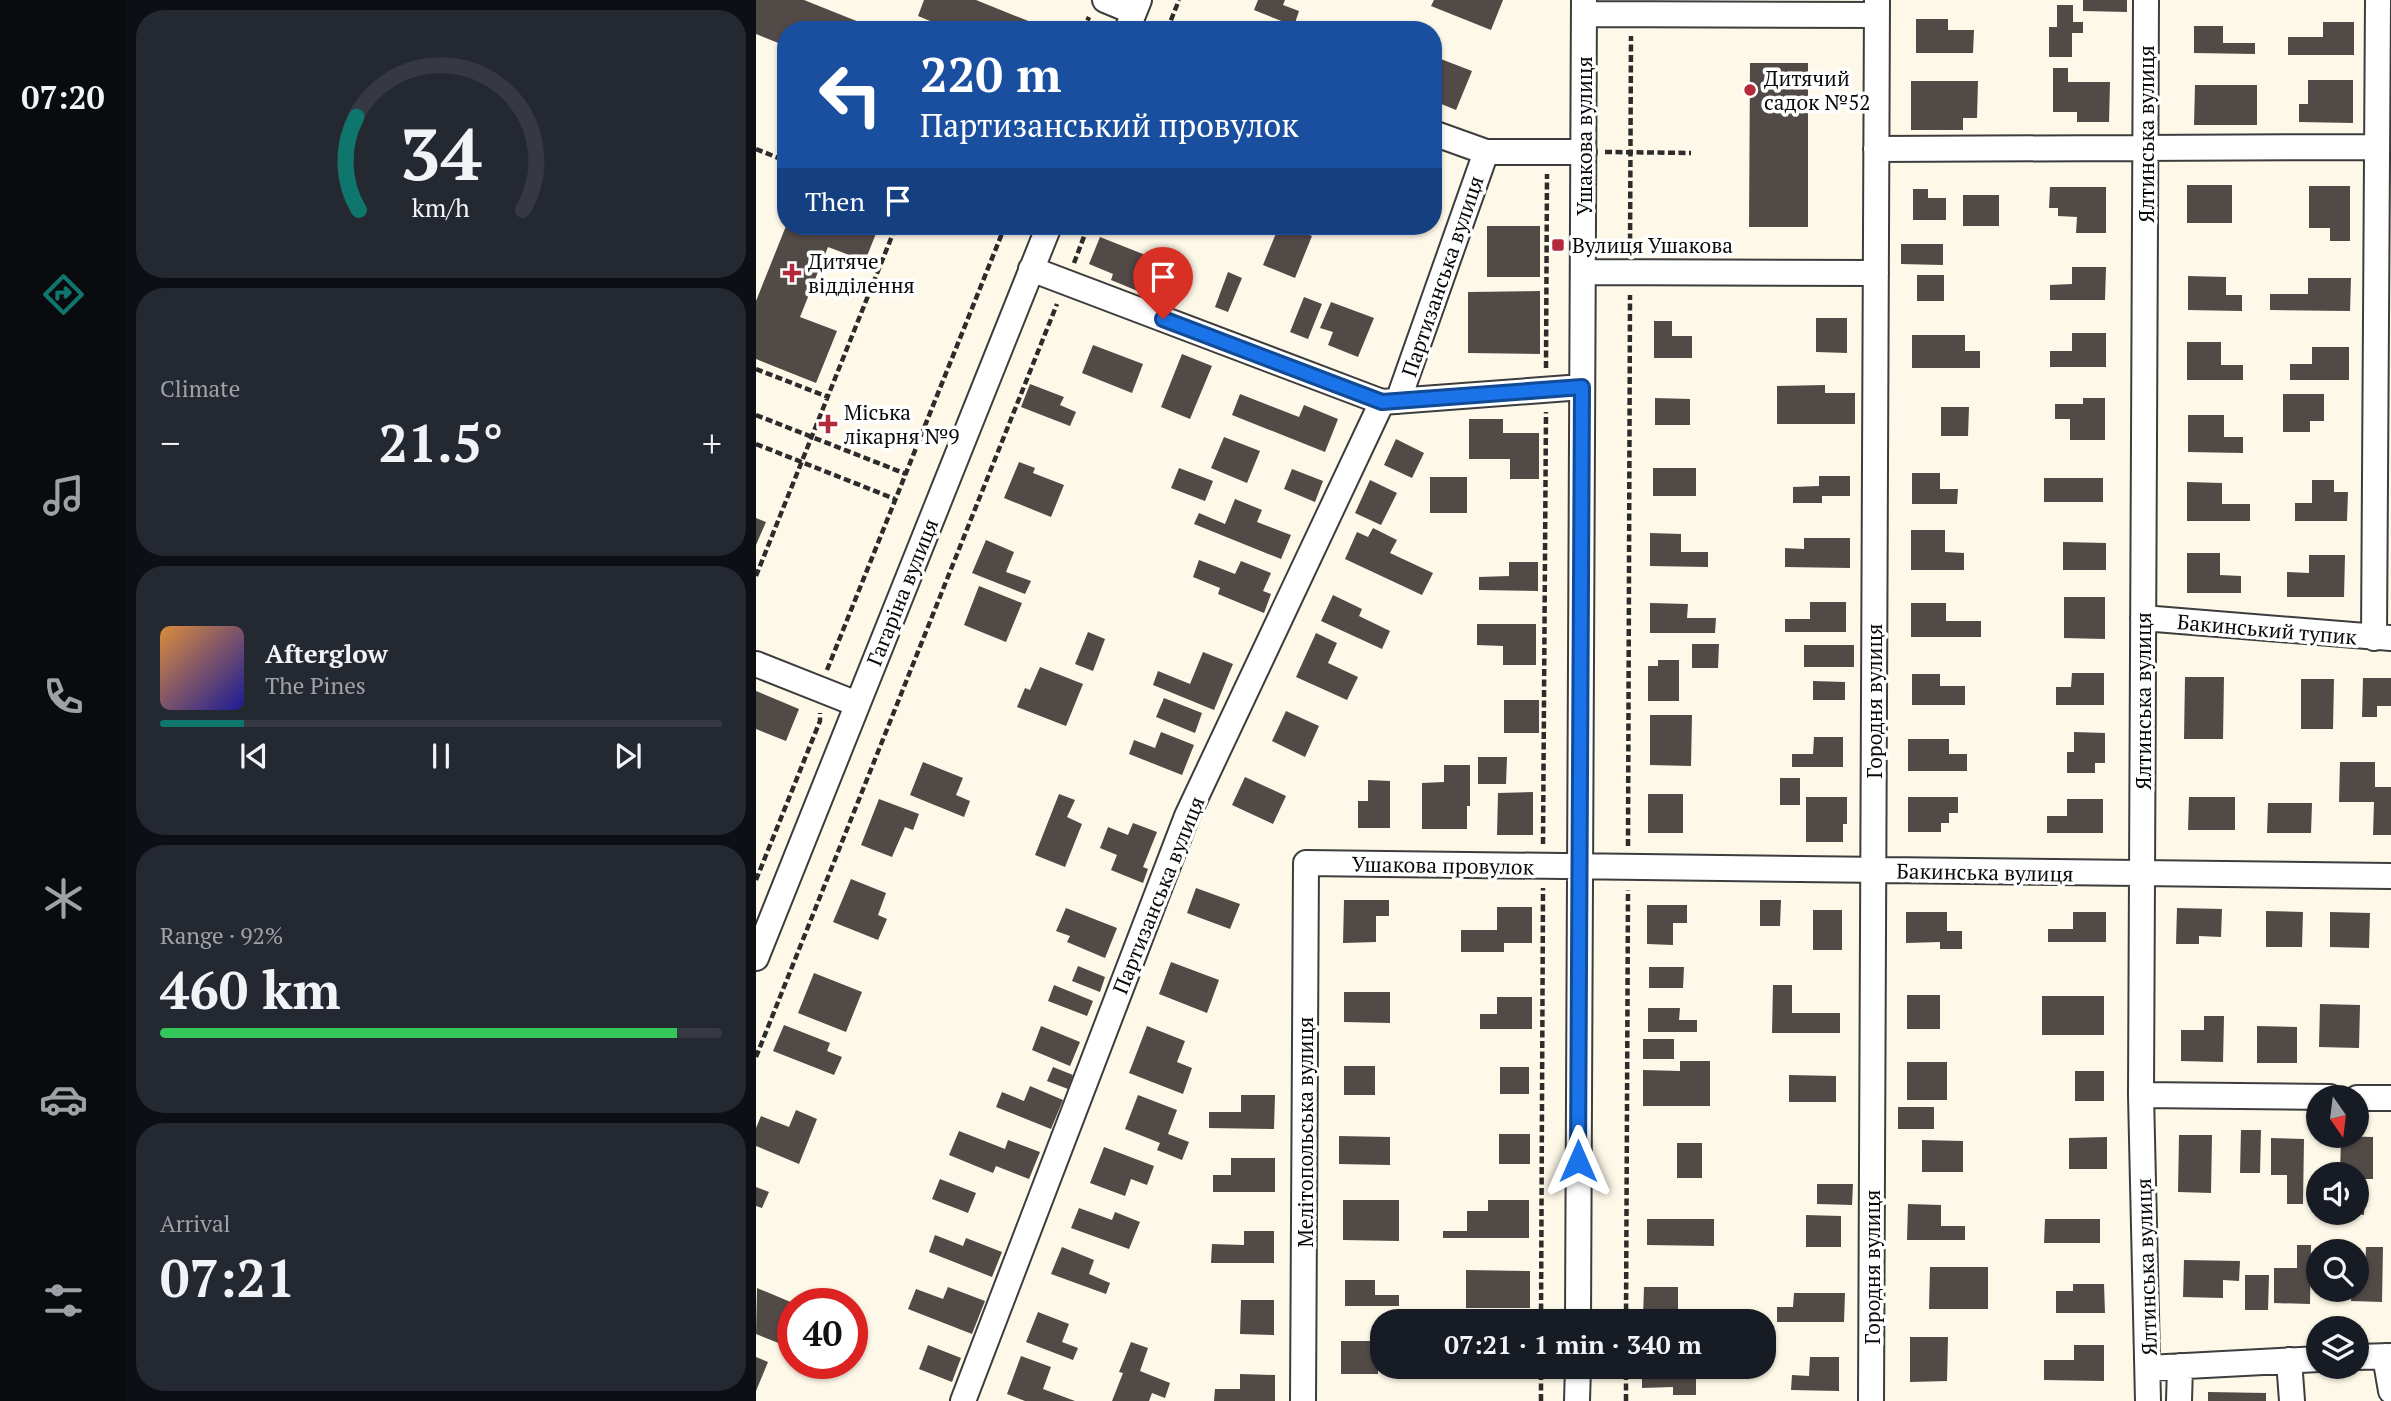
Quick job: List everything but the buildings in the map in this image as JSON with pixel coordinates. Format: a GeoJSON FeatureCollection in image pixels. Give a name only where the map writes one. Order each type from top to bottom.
{"type":"FeatureCollection","features":[{"type":"Feature","properties":{"kind":"street"},"geometry":{"type":"LineString","coordinates":[[1105,0],[1134,14]]}},
{"type":"Feature","properties":{"kind":"street","name":"Ялтинська вулиця"},"geometry":{"type":"LineString","coordinates":[[2146,0],[2141,1095],[2148,1401]]}},
{"type":"Feature","properties":{"kind":"street"},"geometry":{"type":"LineString","coordinates":[[2378,0],[2382,638]]}},
{"type":"Feature","properties":{"kind":"street"},"geometry":{"type":"LineString","coordinates":[[1584,7],[1631,14],[1877,8]]}},
{"type":"Feature","properties":{"kind":"street","name":"Ушакова вулиця"},"geometry":{"type":"LineString","coordinates":[[1578,1309],[1584,7]]}},
{"type":"Feature","properties":{"kind":"street","name":"Городня вулиця"},"geometry":{"type":"LineString","coordinates":[[1871,1401],[1877,8]]}},
{"type":"Feature","properties":{"kind":"street"},"geometry":{"type":"LineString","coordinates":[[1442,136],[1486,152],[1584,152]]}},
{"type":"Feature","properties":{"kind":"street"},"geometry":{"type":"LineString","coordinates":[[1876,149],[2377,147]]}},
{"type":"Feature","properties":{"kind":"street","name":"Партизанська вулиця"},"geometry":{"type":"LineString","coordinates":[[963,1401],[1187,816],[1390,402],[1486,152]]}},
{"type":"Feature","properties":{"kind":"street","name":"Гагаріна вулиця"},"geometry":{"type":"LineString","coordinates":[[756,958],[1045,235]]}},
{"type":"Feature","properties":{"kind":"street"},"geometry":{"type":"LineString","coordinates":[[1031,269],[1390,402],[1582,387]]}},
{"type":"Feature","properties":{"kind":"street"},"geometry":{"type":"LineString","coordinates":[[1583,272],[1875,273]]}},
{"type":"Feature","properties":{"kind":"street","name":"Бакинський тупик"},"geometry":{"type":"LineString","coordinates":[[2143,618],[2382,638]]}},
{"type":"Feature","properties":{"kind":"street"},"geometry":{"type":"LineString","coordinates":[[756,664],[858,704]]}},
{"type":"Feature","properties":{"kind":"street","name":"Ушакова провулок"},"geometry":{"type":"LineString","coordinates":[[1306,863],[1580,867]]}},
{"type":"Feature","properties":{"kind":"street","name":"Мелітопольська вулиця"},"geometry":{"type":"LineString","coordinates":[[1303,1401],[1306,863]]}},
{"type":"Feature","properties":{"kind":"street","name":"Бакинська вулиця"},"geometry":{"type":"LineString","coordinates":[[1580,867],[2391,876]]}},
{"type":"Feature","properties":{"kind":"street"},"geometry":{"type":"LineString","coordinates":[[2141,1095],[2306,1097]]}},
{"type":"Feature","properties":{"kind":"street"},"geometry":{"type":"LineString","coordinates":[[2370,1098],[2391,1098]]}},
{"type":"Feature","properties":{"kind":"street"},"geometry":{"type":"LineString","coordinates":[[2369,1357],[2388,1356],[2391,1391]]}},
{"type":"Feature","properties":{"kind":"street"},"geometry":{"type":"LineString","coordinates":[[2148,1368],[2306,1359]]}},
{"type":"Feature","properties":{"kind":"street"},"geometry":{"type":"LineString","coordinates":[[2290,1360],[2292,1401]]}},
{"type":"Feature","properties":{"kind":"street"},"geometry":{"type":"LineString","coordinates":[[2179,1401],[2180,1366]]}},
{"type":"Feature","properties":{"kind":"street"},"geometry":{"type":"LineString","coordinates":[[1577,1401],[1578,1379]]}},
{"type":"Feature","properties":{"kind":"path"},"geometry":{"type":"LineString","coordinates":[[1171,21],[1179,0]]}},
{"type":"Feature","properties":{"kind":"path"},"geometry":{"type":"LineString","coordinates":[[1626,1309],[1631,14]]}},
{"type":"Feature","properties":{"kind":"path"},"geometry":{"type":"LineString","coordinates":[[756,149],[777,157]]}},
{"type":"Feature","properties":{"kind":"path"},"geometry":{"type":"LineString","coordinates":[[1541,1309],[1547,152]]}},
{"type":"Feature","properties":{"kind":"path"},"geometry":{"type":"LineString","coordinates":[[1584,152],[1691,153]]}},
{"type":"Feature","properties":{"kind":"path"},"geometry":{"type":"LineString","coordinates":[[756,576],[892,235]]}},
{"type":"Feature","properties":{"kind":"path"},"geometry":{"type":"LineString","coordinates":[[756,880],[820,721],[820,689],[1001,235]]}},
{"type":"Feature","properties":{"kind":"path"},"geometry":{"type":"LineString","coordinates":[[756,1057],[1084,235]]}},
{"type":"Feature","properties":{"kind":"path"},"geometry":{"type":"LineString","coordinates":[[756,369],[828,397]]}},
{"type":"Feature","properties":{"kind":"path"},"geometry":{"type":"LineString","coordinates":[[756,415],[906,474]]}},
{"type":"Feature","properties":{"kind":"path"},"geometry":{"type":"LineString","coordinates":[[756,444],[895,499]]}},
{"type":"Feature","properties":{"kind":"path"},"geometry":{"type":"LineString","coordinates":[[1541,1379],[1541,1401]]}},
{"type":"Feature","properties":{"kind":"path"},"geometry":{"type":"LineString","coordinates":[[1626,1379],[1626,1401]]}},
{"type":"Feature","properties":{"kind":"place","name":"Дитячий садок №52"},"geometry":{"type":"Point","coordinates":[1750,90]}},
{"type":"Feature","properties":{"kind":"place","name":"Вулиця Ушакова"},"geometry":{"type":"Point","coordinates":[1558,245]}},
{"type":"Feature","properties":{"kind":"place","name":"Дитяче відділення"},"geometry":{"type":"Point","coordinates":[792,273]}},
{"type":"Feature","properties":{"kind":"place","name":"Міська лікарня №9"},"geometry":{"type":"Point","coordinates":[828,424]}},
{"type":"Feature","properties":{"kind":"route"},"geometry":{"type":"LineString","coordinates":[[1163,319],[1382,402],[1582,387],[1578,1161]]}}]}
